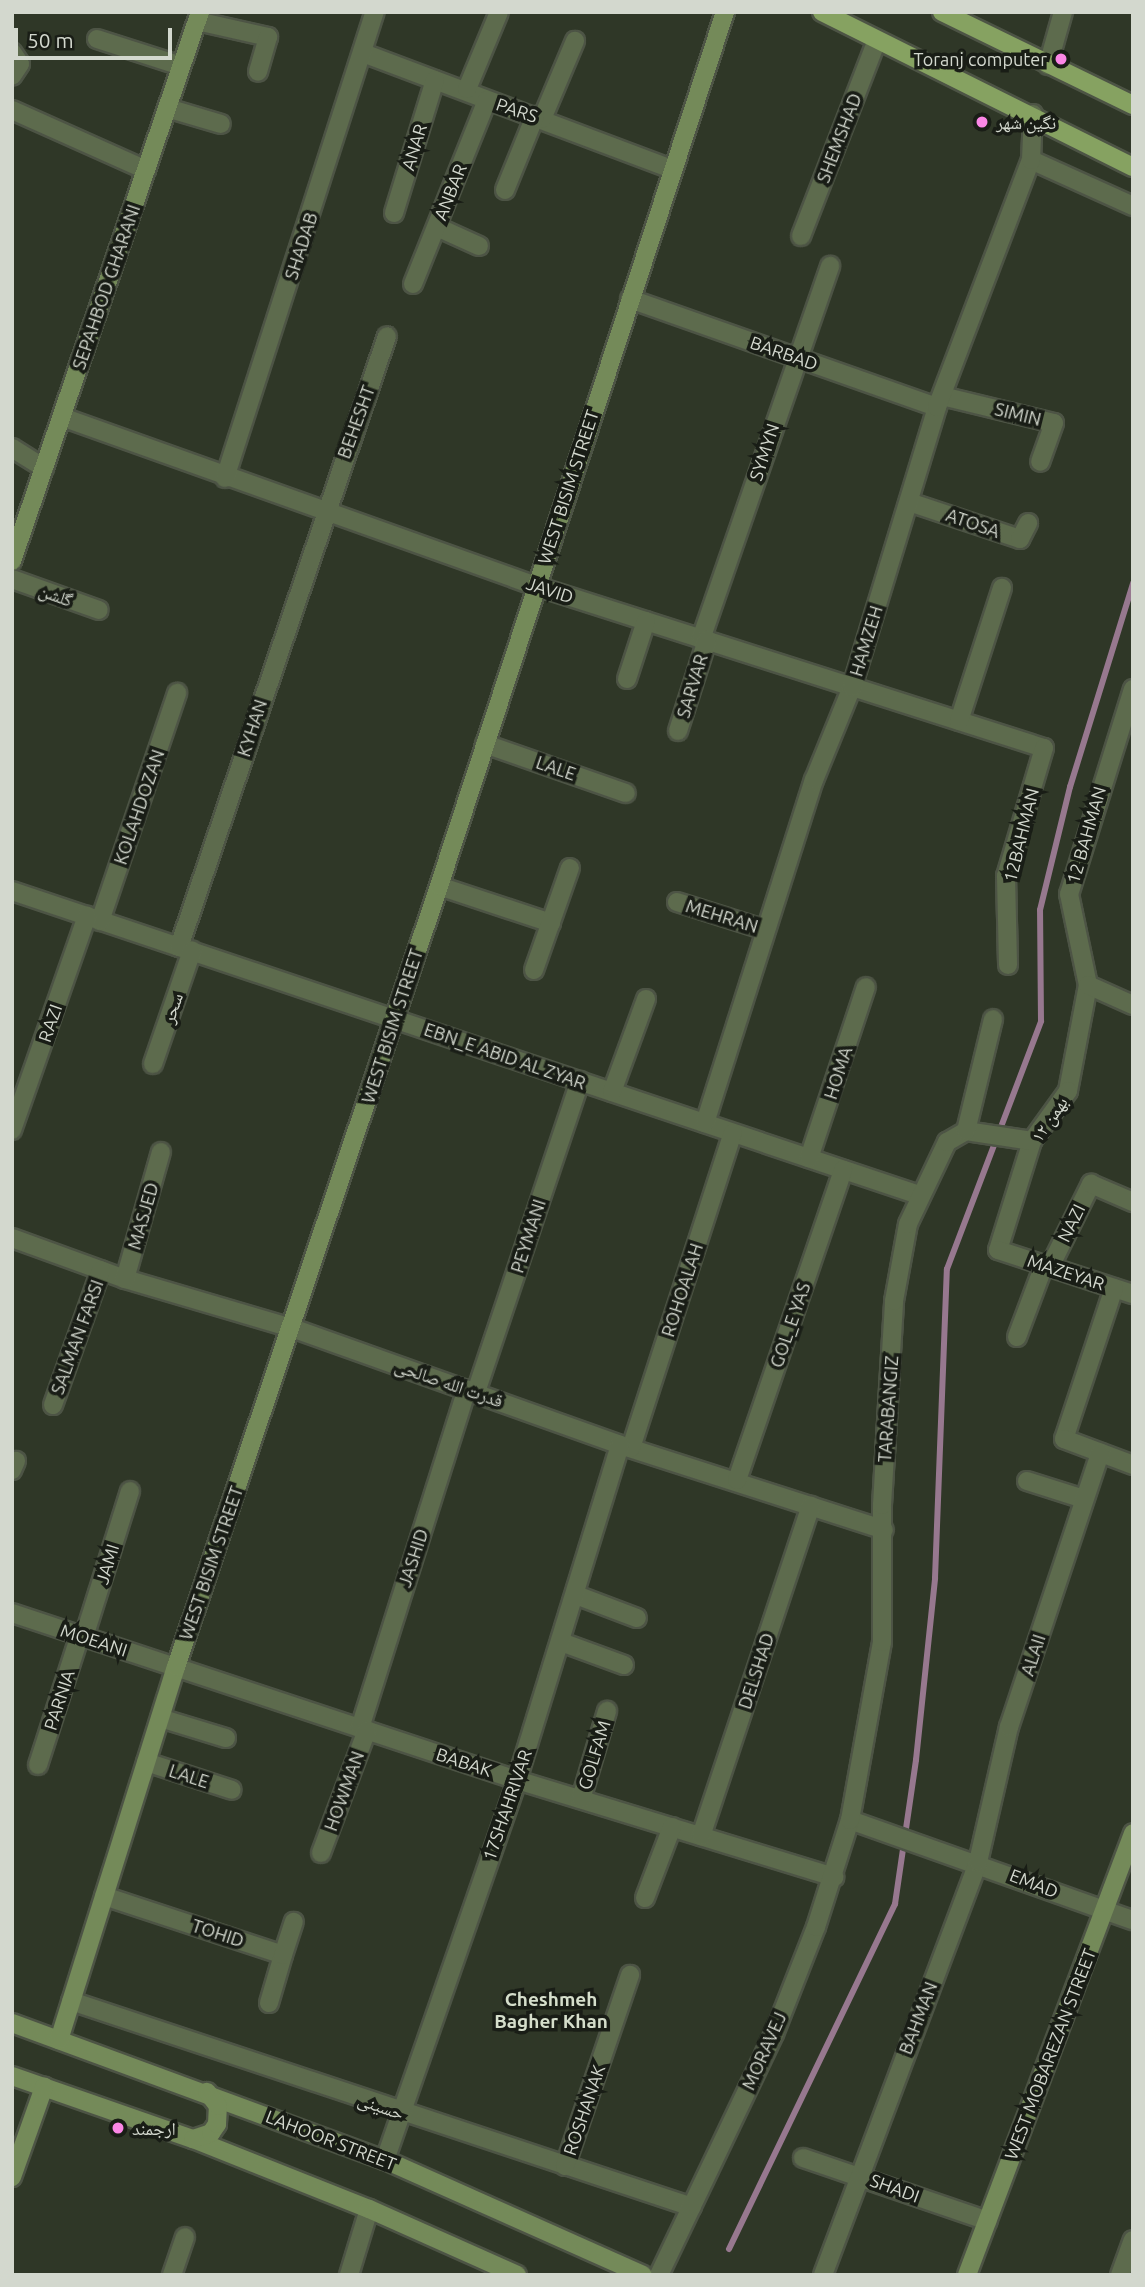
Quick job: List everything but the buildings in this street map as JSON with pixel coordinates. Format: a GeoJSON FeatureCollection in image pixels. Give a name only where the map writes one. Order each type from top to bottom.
{"type":"FeatureCollection","features":[{"type":"Feature","properties":{"kind":"main road"},"geometry":{"type":"LineString","coordinates":[[822,12],[1033,114],[1133,167]]}},
{"type":"Feature","properties":{"kind":"main road"},"geometry":{"type":"LineString","coordinates":[[942,12],[1133,105]]}},
{"type":"Feature","properties":{"kind":"street","name":"SHADAB"},"geometry":{"type":"LineString","coordinates":[[225,478],[375,12]]}},
{"type":"Feature","properties":{"kind":"street"},"geometry":{"type":"LineString","coordinates":[[467,89],[499,12]]}},
{"type":"Feature","properties":{"kind":"street","name":"WEST BISIM STREET"},"geometry":{"type":"LineString","coordinates":[[59,2040],[176,1667],[439,887],[725,12]]}},
{"type":"Feature","properties":{"kind":"street"},"geometry":{"type":"LineString","coordinates":[[1048,65],[1063,12]]}},
{"type":"Feature","properties":{"kind":"street"},"geometry":{"type":"LineString","coordinates":[[198,17],[268,37],[258,72]]}},
{"type":"Feature","properties":{"kind":"street","name":"SEPAHBOD GHARANI"},"geometry":{"type":"LineString","coordinates":[[12,561],[198,17]]}},
{"type":"Feature","properties":{"kind":"street"},"geometry":{"type":"LineString","coordinates":[[96,39],[181,66]]}},
{"type":"Feature","properties":{"kind":"street","name":"SHEMSHAD"},"geometry":{"type":"LineString","coordinates":[[801,236],[877,40]]}},
{"type":"Feature","properties":{"kind":"street"},"geometry":{"type":"LineString","coordinates":[[505,190],[575,41]]}},
{"type":"Feature","properties":{"kind":"street"},"geometry":{"type":"LineString","coordinates":[[12,51],[20,64],[12,76]]}},
{"type":"Feature","properties":{"kind":"street","name":"PARS"},"geometry":{"type":"LineString","coordinates":[[363,53],[467,89],[487,100],[539,117],[672,169]]}},
{"type":"Feature","properties":{"kind":"street","name":"ANAR"},"geometry":{"type":"LineString","coordinates":[[394,213],[435,80]]}},
{"type":"Feature","properties":{"kind":"street","name":"ANBAR"},"geometry":{"type":"LineString","coordinates":[[413,284],[487,100]]}},
{"type":"Feature","properties":{"kind":"street"},"geometry":{"type":"LineString","coordinates":[[167,108],[221,124]]}},
{"type":"Feature","properties":{"kind":"street"},"geometry":{"type":"LineString","coordinates":[[12,110],[146,170]]}},
{"type":"Feature","properties":{"kind":"street","name":"HAMZEH"},"geometry":{"type":"LineString","coordinates":[[705,1123],[814,780],[852,687],[939,402],[1031,160],[1033,114]]}},
{"type":"Feature","properties":{"kind":"street"},"geometry":{"type":"LineString","coordinates":[[1031,160],[1133,206]]}},
{"type":"Feature","properties":{"kind":"street"},"geometry":{"type":"LineString","coordinates":[[437,227],[480,246]]}},
{"type":"Feature","properties":{"kind":"street","name":"SYMYN"},"geometry":{"type":"LineString","coordinates":[[704,640],[795,357],[830,266]]}},
{"type":"Feature","properties":{"kind":"street","name":"BARBAD"},"geometry":{"type":"LineString","coordinates":[[630,299],[795,357],[939,402]]}},
{"type":"Feature","properties":{"kind":"street","name":"BEHESHT"},"geometry":{"type":"LineString","coordinates":[[325,509],[387,336]]}},
{"type":"Feature","properties":{"kind":"street","name":"SIMIN"},"geometry":{"type":"LineString","coordinates":[[939,402],[1054,423],[1040,462]]}},
{"type":"Feature","properties":{"kind":"street","name":"JAVID"},"geometry":{"type":"LineString","coordinates":[[62,417],[225,478],[325,509],[536,586],[1044,748]]}},
{"type":"Feature","properties":{"kind":"street"},"geometry":{"type":"LineString","coordinates":[[12,448],[44,468]]}},
{"type":"Feature","properties":{"kind":"street","name":"ATOSA"},"geometry":{"type":"LineString","coordinates":[[909,502],[1020,539],[1028,523]]}},
{"type":"Feature","properties":{"kind":"street","name":"KYHAN"},"geometry":{"type":"LineString","coordinates":[[185,949],[325,509]]}},
{"type":"Feature","properties":{"kind":"street","name":"گلشن"},"geometry":{"type":"LineString","coordinates":[[12,579],[99,610]]}},
{"type":"Feature","properties":{"kind":"street"},"geometry":{"type":"LineString","coordinates":[[959,721],[1002,588]]}},
{"type":"Feature","properties":{"kind":"street"},"geometry":{"type":"LineString","coordinates":[[627,679],[646,621]]}},
{"type":"Feature","properties":{"kind":"street","name":"SARVAR"},"geometry":{"type":"LineString","coordinates":[[678,731],[704,640]]}},
{"type":"Feature","properties":{"kind":"street","name":"12 BAHMAN"},"geometry":{"type":"LineString","coordinates":[[1088,985],[1069,894],[1126,727],[1133,689]]}},
{"type":"Feature","properties":{"kind":"street","name":"KOLAHDOZAN"},"geometry":{"type":"LineString","coordinates":[[94,918],[177,692]]}},
{"type":"Feature","properties":{"kind":"street","name":"LALE"},"geometry":{"type":"LineString","coordinates":[[485,744],[626,793]]}},
{"type":"Feature","properties":{"kind":"street","name":"12BAHMAN"},"geometry":{"type":"LineString","coordinates":[[1008,965],[1006,876],[1044,748]]}},
{"type":"Feature","properties":{"kind":"street"},"geometry":{"type":"LineString","coordinates":[[534,970],[570,868]]}},
{"type":"Feature","properties":{"kind":"street"},"geometry":{"type":"LineString","coordinates":[[439,887],[551,923]]}},
{"type":"Feature","properties":{"kind":"street","name":"EBN_E ABID AL ZYAR"},"geometry":{"type":"LineString","coordinates":[[12,891],[919,1195]]}},
{"type":"Feature","properties":{"kind":"street","name":"MEHRAN"},"geometry":{"type":"LineString","coordinates":[[677,902],[766,930]]}},
{"type":"Feature","properties":{"kind":"street","name":"RAZI"},"geometry":{"type":"LineString","coordinates":[[12,1130],[94,918]]}},
{"type":"Feature","properties":{"kind":"street","name":"سحر"},"geometry":{"type":"LineString","coordinates":[[153,1064],[185,949]]}},
{"type":"Feature","properties":{"kind":"street"},"geometry":{"type":"LineString","coordinates":[[1088,985],[1133,1005]]}},
{"type":"Feature","properties":{"kind":"street","name":"۱۲ بهمن"},"geometry":{"type":"LineString","coordinates":[[998,1250],[1032,1141],[1068,1091],[1088,985]]}},
{"type":"Feature","properties":{"kind":"street","name":"HOMA"},"geometry":{"type":"LineString","coordinates":[[809,1158],[866,987]]}},
{"type":"Feature","properties":{"kind":"street"},"geometry":{"type":"LineString","coordinates":[[612,1092],[646,999]]}},
{"type":"Feature","properties":{"kind":"street"},"geometry":{"type":"LineString","coordinates":[[992,1019],[966,1131],[1032,1141]]}},
{"type":"Feature","properties":{"kind":"street","name":"PEYMANI"},"geometry":{"type":"LineString","coordinates":[[472,1390],[580,1081]]}},
{"type":"Feature","properties":{"kind":"street","name":"TARABANGIZ"},"geometry":{"type":"LineString","coordinates":[[850,1820],[882,1642],[894,1301],[908,1224],[919,1195],[947,1142],[966,1131]]}},
{"type":"Feature","properties":{"kind":"street","name":"ROHOALAH"},"geometry":{"type":"LineString","coordinates":[[626,1447],[733,1133]]}},
{"type":"Feature","properties":{"kind":"street","name":"MASJED"},"geometry":{"type":"LineString","coordinates":[[125,1279],[161,1152]]}},
{"type":"Feature","properties":{"kind":"street","name":"GOL_E YAS"},"geometry":{"type":"LineString","coordinates":[[737,1480],[844,1170]]}},
{"type":"Feature","properties":{"kind":"street","name":"NAZI"},"geometry":{"type":"LineString","coordinates":[[1047,1266],[1090,1184],[1133,1202]]}},
{"type":"Feature","properties":{"kind":"street","name":"قدرت الله صالحی"},"geometry":{"type":"LineString","coordinates":[[12,1238],[125,1279],[292,1328],[626,1447],[737,1480],[884,1530]]}},
{"type":"Feature","properties":{"kind":"street","name":"MAZEYAR"},"geometry":{"type":"LineString","coordinates":[[998,1250],[1133,1294]]}},
{"type":"Feature","properties":{"kind":"street"},"geometry":{"type":"LineString","coordinates":[[1017,1337],[1047,1266]]}},
{"type":"Feature","properties":{"kind":"street","name":"SALMAN FARSI"},"geometry":{"type":"LineString","coordinates":[[53,1405],[101,1270]]}},
{"type":"Feature","properties":{"kind":"street"},"geometry":{"type":"LineString","coordinates":[[1114,1288],[1064,1439],[1133,1465]]}},
{"type":"Feature","properties":{"kind":"street","name":"JASHID"},"geometry":{"type":"LineString","coordinates":[[363,1729],[472,1390]]}},
{"type":"Feature","properties":{"kind":"street","name":"17SHAHRIVAR"},"geometry":{"type":"LineString","coordinates":[[385,2161],[399,2113],[517,1780],[626,1447]]}},
{"type":"Feature","properties":{"kind":"street","name":"ALAII"},"geometry":{"type":"LineString","coordinates":[[978,1862],[1009,1727],[1100,1453]]}},
{"type":"Feature","properties":{"kind":"street"},"geometry":{"type":"LineString","coordinates":[[1027,1480],[1084,1499]]}},
{"type":"Feature","properties":{"kind":"street","name":"JAMI"},"geometry":{"type":"LineString","coordinates":[[82,1636],[130,1491]]}},
{"type":"Feature","properties":{"kind":"street","name":"DELSHAD"},"geometry":{"type":"LineString","coordinates":[[701,1836],[811,1506]]}},
{"type":"Feature","properties":{"kind":"street"},"geometry":{"type":"LineString","coordinates":[[576,1595],[637,1618]]}},
{"type":"Feature","properties":{"kind":"street","name":"MOEANI"},"geometry":{"type":"LineString","coordinates":[[12,1613],[176,1667]]}},
{"type":"Feature","properties":{"kind":"street","name":"PARNIA"},"geometry":{"type":"LineString","coordinates":[[38,1765],[82,1636]]}},
{"type":"Feature","properties":{"kind":"street"},"geometry":{"type":"LineString","coordinates":[[561,1642],[624,1665]]}},
{"type":"Feature","properties":{"kind":"street","name":"BABAK"},"geometry":{"type":"LineString","coordinates":[[176,1667],[517,1780],[834,1877]]}},
{"type":"Feature","properties":{"kind":"street","name":"GOLFAM"},"geometry":{"type":"LineString","coordinates":[[581,1799],[607,1711]]}},
{"type":"Feature","properties":{"kind":"street"},"geometry":{"type":"LineString","coordinates":[[160,1718],[226,1738]]}},
{"type":"Feature","properties":{"kind":"street","name":"HOWMAN"},"geometry":{"type":"LineString","coordinates":[[321,1853],[363,1729]]}},
{"type":"Feature","properties":{"kind":"street","name":"LALE"},"geometry":{"type":"LineString","coordinates":[[146,1762],[232,1790]]}},
{"type":"Feature","properties":{"kind":"street","name":"EMAD"},"geometry":{"type":"LineString","coordinates":[[850,1820],[936,1847],[1133,1920]]}},
{"type":"Feature","properties":{"kind":"street","name":"MORAVEJ"},"geometry":{"type":"LineString","coordinates":[[659,2275],[774,2034],[834,1877],[850,1820]]}},
{"type":"Feature","properties":{"kind":"street"},"geometry":{"type":"LineString","coordinates":[[645,1898],[672,1827]]}},
{"type":"Feature","properties":{"kind":"street","name":"WEST MOBAREZAN STREET"},"geometry":{"type":"LineString","coordinates":[[967,2275],[1133,1833]]}},
{"type":"Feature","properties":{"kind":"street","name":"BAHMAN"},"geometry":{"type":"LineString","coordinates":[[823,2275],[857,2175],[978,1862]]}},
{"type":"Feature","properties":{"kind":"street","name":"TOHID"},"geometry":{"type":"LineString","coordinates":[[104,1896],[283,1955]]}},
{"type":"Feature","properties":{"kind":"street"},"geometry":{"type":"LineString","coordinates":[[269,2003],[294,1922]]}},
{"type":"Feature","properties":{"kind":"street","name":"ROSHANAK"},"geometry":{"type":"LineString","coordinates":[[565,2166],[630,1975]]}},
{"type":"Feature","properties":{"kind":"street","name":"حسینی"},"geometry":{"type":"LineString","coordinates":[[71,2001],[399,2113],[692,2207]]}},
{"type":"Feature","properties":{"kind":"street","name":"LAHOOR STREET"},"geometry":{"type":"LineString","coordinates":[[12,2023],[207,2092],[385,2161],[643,2275]]}},
{"type":"Feature","properties":{"kind":"street"},"geometry":{"type":"LineString","coordinates":[[12,2076],[193,2139],[369,2209],[517,2275]]}},
{"type":"Feature","properties":{"kind":"street"},"geometry":{"type":"LineString","coordinates":[[12,2177],[44,2087]]}},
{"type":"Feature","properties":{"kind":"street"},"geometry":{"type":"LineString","coordinates":[[193,2139],[206,2136],[217,2124],[218,2106],[207,2092]]}},
{"type":"Feature","properties":{"kind":"street","name":"SHADI"},"geometry":{"type":"LineString","coordinates":[[803,2158],[988,2221]]}},
{"type":"Feature","properties":{"kind":"street"},"geometry":{"type":"LineString","coordinates":[[349,2275],[369,2209]]}},
{"type":"Feature","properties":{"kind":"street"},"geometry":{"type":"LineString","coordinates":[[172,2275],[185,2236]]}},
{"type":"Feature","properties":{"kind":"street"},"geometry":{"type":"LineString","coordinates":[[1120,2275],[1133,2239]]}},
{"type":"Feature","properties":{"kind":"waterway"},"geometry":{"type":"LineString","coordinates":[[729,2249],[895,1904],[916,1760],[935,1578],[947,1269],[1041,1021],[1040,910],[1070,787],[1133,583]]}},
{"type":"Feature","properties":{"kind":"place","name":"Toranj computer"},"geometry":{"type":"Point","coordinates":[1061,59]}},
{"type":"Feature","properties":{"kind":"place","name":"نگین شهر"},"geometry":{"type":"Point","coordinates":[982,122]}},
{"type":"Feature","properties":{"kind":"place","name":"ارجمند"},"geometry":{"type":"Point","coordinates":[118,2128]}},
{"type":"Feature","properties":{"kind":"district","name":"Cheshmeh Bagher Khan"},"geometry":{"type":"Point","coordinates":[551,2011]}}]}
